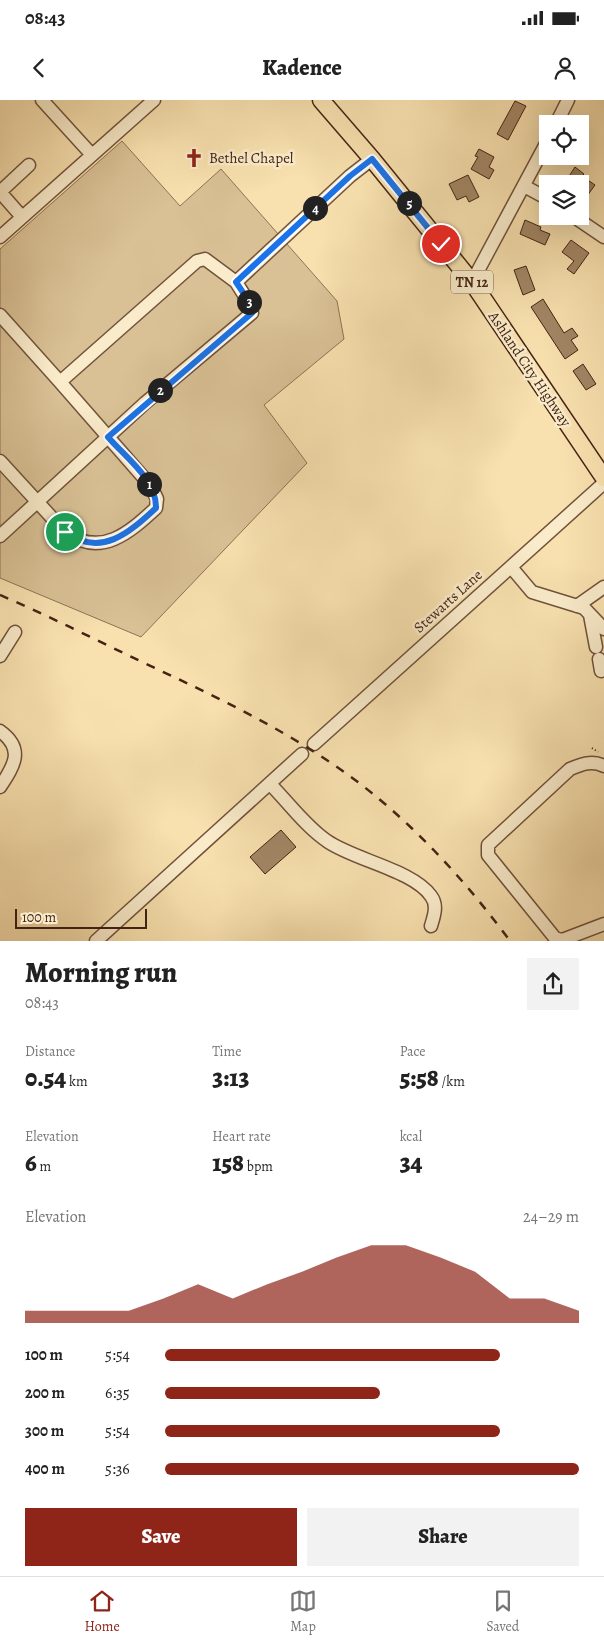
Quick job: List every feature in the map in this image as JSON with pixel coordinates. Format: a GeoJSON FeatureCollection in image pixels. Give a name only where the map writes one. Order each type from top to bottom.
{"type":"FeatureCollection","features":[{"type":"Feature","properties":{"kind":"main road","name":"Ashland City Highway"},"geometry":{"type":"LineString","coordinates":[[321,100],[372,159],[472,282],[604,478]]}},
{"type":"Feature","properties":{"kind":"street"},"geometry":{"type":"LineString","coordinates":[[42,100],[92,155]]}},
{"type":"Feature","properties":{"kind":"street"},"geometry":{"type":"LineString","coordinates":[[0,237],[154,100]]}},
{"type":"Feature","properties":{"kind":"street"},"geometry":{"type":"LineString","coordinates":[[560,115],[568,100]]}},
{"type":"Feature","properties":{"kind":"street"},"geometry":{"type":"LineString","coordinates":[[472,282],[539,157]]}},
{"type":"Feature","properties":{"kind":"street"},"geometry":{"type":"LineString","coordinates":[[236,282],[350,176],[372,159]]}},
{"type":"Feature","properties":{"kind":"street"},"geometry":{"type":"LineString","coordinates":[[22,217],[1,191],[29,165]]}},
{"type":"Feature","properties":{"kind":"street"},"geometry":{"type":"LineString","coordinates":[[524,186],[539,194]]}},
{"type":"Feature","properties":{"kind":"street"},"geometry":{"type":"LineString","coordinates":[[586,225],[604,237]]}},
{"type":"Feature","properties":{"kind":"street"},"geometry":{"type":"LineString","coordinates":[[0,536],[36,500],[252,313],[252,306],[236,282],[205,259],[197,261],[60,382]]}},
{"type":"Feature","properties":{"kind":"street"},"geometry":{"type":"LineString","coordinates":[[0,315],[151,486],[156,498],[156,508],[128,533],[114,539],[89,544],[78,541],[65,532],[0,461]]}},
{"type":"Feature","properties":{"kind":"street","name":"Stewarts Lane"},"geometry":{"type":"LineString","coordinates":[[314,744],[604,483]]}},
{"type":"Feature","properties":{"kind":"street"},"geometry":{"type":"LineString","coordinates":[[511,567],[532,592],[584,608],[604,629]]}},
{"type":"Feature","properties":{"kind":"street"},"geometry":{"type":"LineString","coordinates":[[577,606],[604,587]]}},
{"type":"Feature","properties":{"kind":"street"},"geometry":{"type":"LineString","coordinates":[[590,615],[600,659]]}},
{"type":"Feature","properties":{"kind":"street"},"geometry":{"type":"LineString","coordinates":[[0,656],[15,632]]}},
{"type":"Feature","properties":{"kind":"street"},"geometry":{"type":"LineString","coordinates":[[0,731],[11,741],[16,759],[13,768],[0,786]]}},
{"type":"Feature","properties":{"kind":"street"},"geometry":{"type":"LineString","coordinates":[[96,941],[302,754]]}},
{"type":"Feature","properties":{"kind":"street"},"geometry":{"type":"LineString","coordinates":[[604,766],[597,763],[584,764],[570,769],[488,845],[488,855],[555,938],[562,940],[604,924]]}},
{"type":"Feature","properties":{"kind":"street"},"geometry":{"type":"LineString","coordinates":[[270,784],[326,841],[354,856],[371,861],[418,884],[432,897],[436,912],[431,926]]}},
{"type":"Feature","properties":{"kind":"shaded area"},"geometry":{"type":"Polygon","coordinates":[[[122,141],[180,206],[221,169],[337,301],[344,339],[264,405],[307,463],[141,637],[0,578],[0,249],[122,141]]]}},
{"type":"Feature","properties":{"kind":"building"},"geometry":{"type":"Polygon","coordinates":[[[515,101],[526,106],[508,140],[497,134],[515,101]]]}},
{"type":"Feature","properties":{"kind":"building"},"geometry":{"type":"Polygon","coordinates":[[[479,149],[494,157],[489,167],[494,170],[489,179],[471,169],[478,157],[475,156],[479,149]]]}},
{"type":"Feature","properties":{"kind":"building"},"geometry":{"type":"Polygon","coordinates":[[[575,167],[584,174],[583,175],[570,175],[575,167]]]}},
{"type":"Feature","properties":{"kind":"building"},"geometry":{"type":"Polygon","coordinates":[[[468,175],[479,197],[469,202],[466,196],[457,200],[449,184],[468,175]]]}},
{"type":"Feature","properties":{"kind":"building"},"geometry":{"type":"Polygon","coordinates":[[[589,181],[595,185],[589,193],[589,181]]]}},
{"type":"Feature","properties":{"kind":"building"},"geometry":{"type":"Polygon","coordinates":[[[525,220],[541,227],[540,230],[550,234],[545,245],[520,234],[525,220]]]}},
{"type":"Feature","properties":{"kind":"building"},"geometry":{"type":"Polygon","coordinates":[[[571,240],[589,253],[574,274],[567,269],[574,261],[562,252],[571,240]]]}},
{"type":"Feature","properties":{"kind":"building"},"geometry":{"type":"Polygon","coordinates":[[[526,266],[535,290],[523,295],[514,270],[526,266]]]}},
{"type":"Feature","properties":{"kind":"building"},"geometry":{"type":"Polygon","coordinates":[[[543,299],[564,333],[572,328],[578,336],[571,340],[578,350],[565,359],[531,307],[543,299]]]}},
{"type":"Feature","properties":{"kind":"building"},"geometry":{"type":"Polygon","coordinates":[[[583,364],[596,384],[586,390],[573,371],[583,364]]]}},
{"type":"Feature","properties":{"kind":"building"},"geometry":{"type":"Polygon","coordinates":[[[281,830],[296,847],[265,874],[250,857],[281,830]]]}},
{"type":"Feature","properties":{"kind":"railway"},"geometry":{"type":"LineString","coordinates":[[0,595],[191,685],[241,710],[314,751],[362,785],[409,825],[452,870],[510,941]]}},
{"type":"Feature","properties":{"kind":"place","name":"Bethel Chapel"},"geometry":{"type":"Point","coordinates":[194,158]}},
{"type":"Feature","properties":{"kind":"route"},"geometry":{"type":"LineString","coordinates":[[65,532],[78,541],[89,544],[114,539],[128,533],[156,508],[156,498],[151,486],[108,437],[145,403],[252,313],[252,306],[236,282],[350,176],[372,159],[441,244]]}}]}
